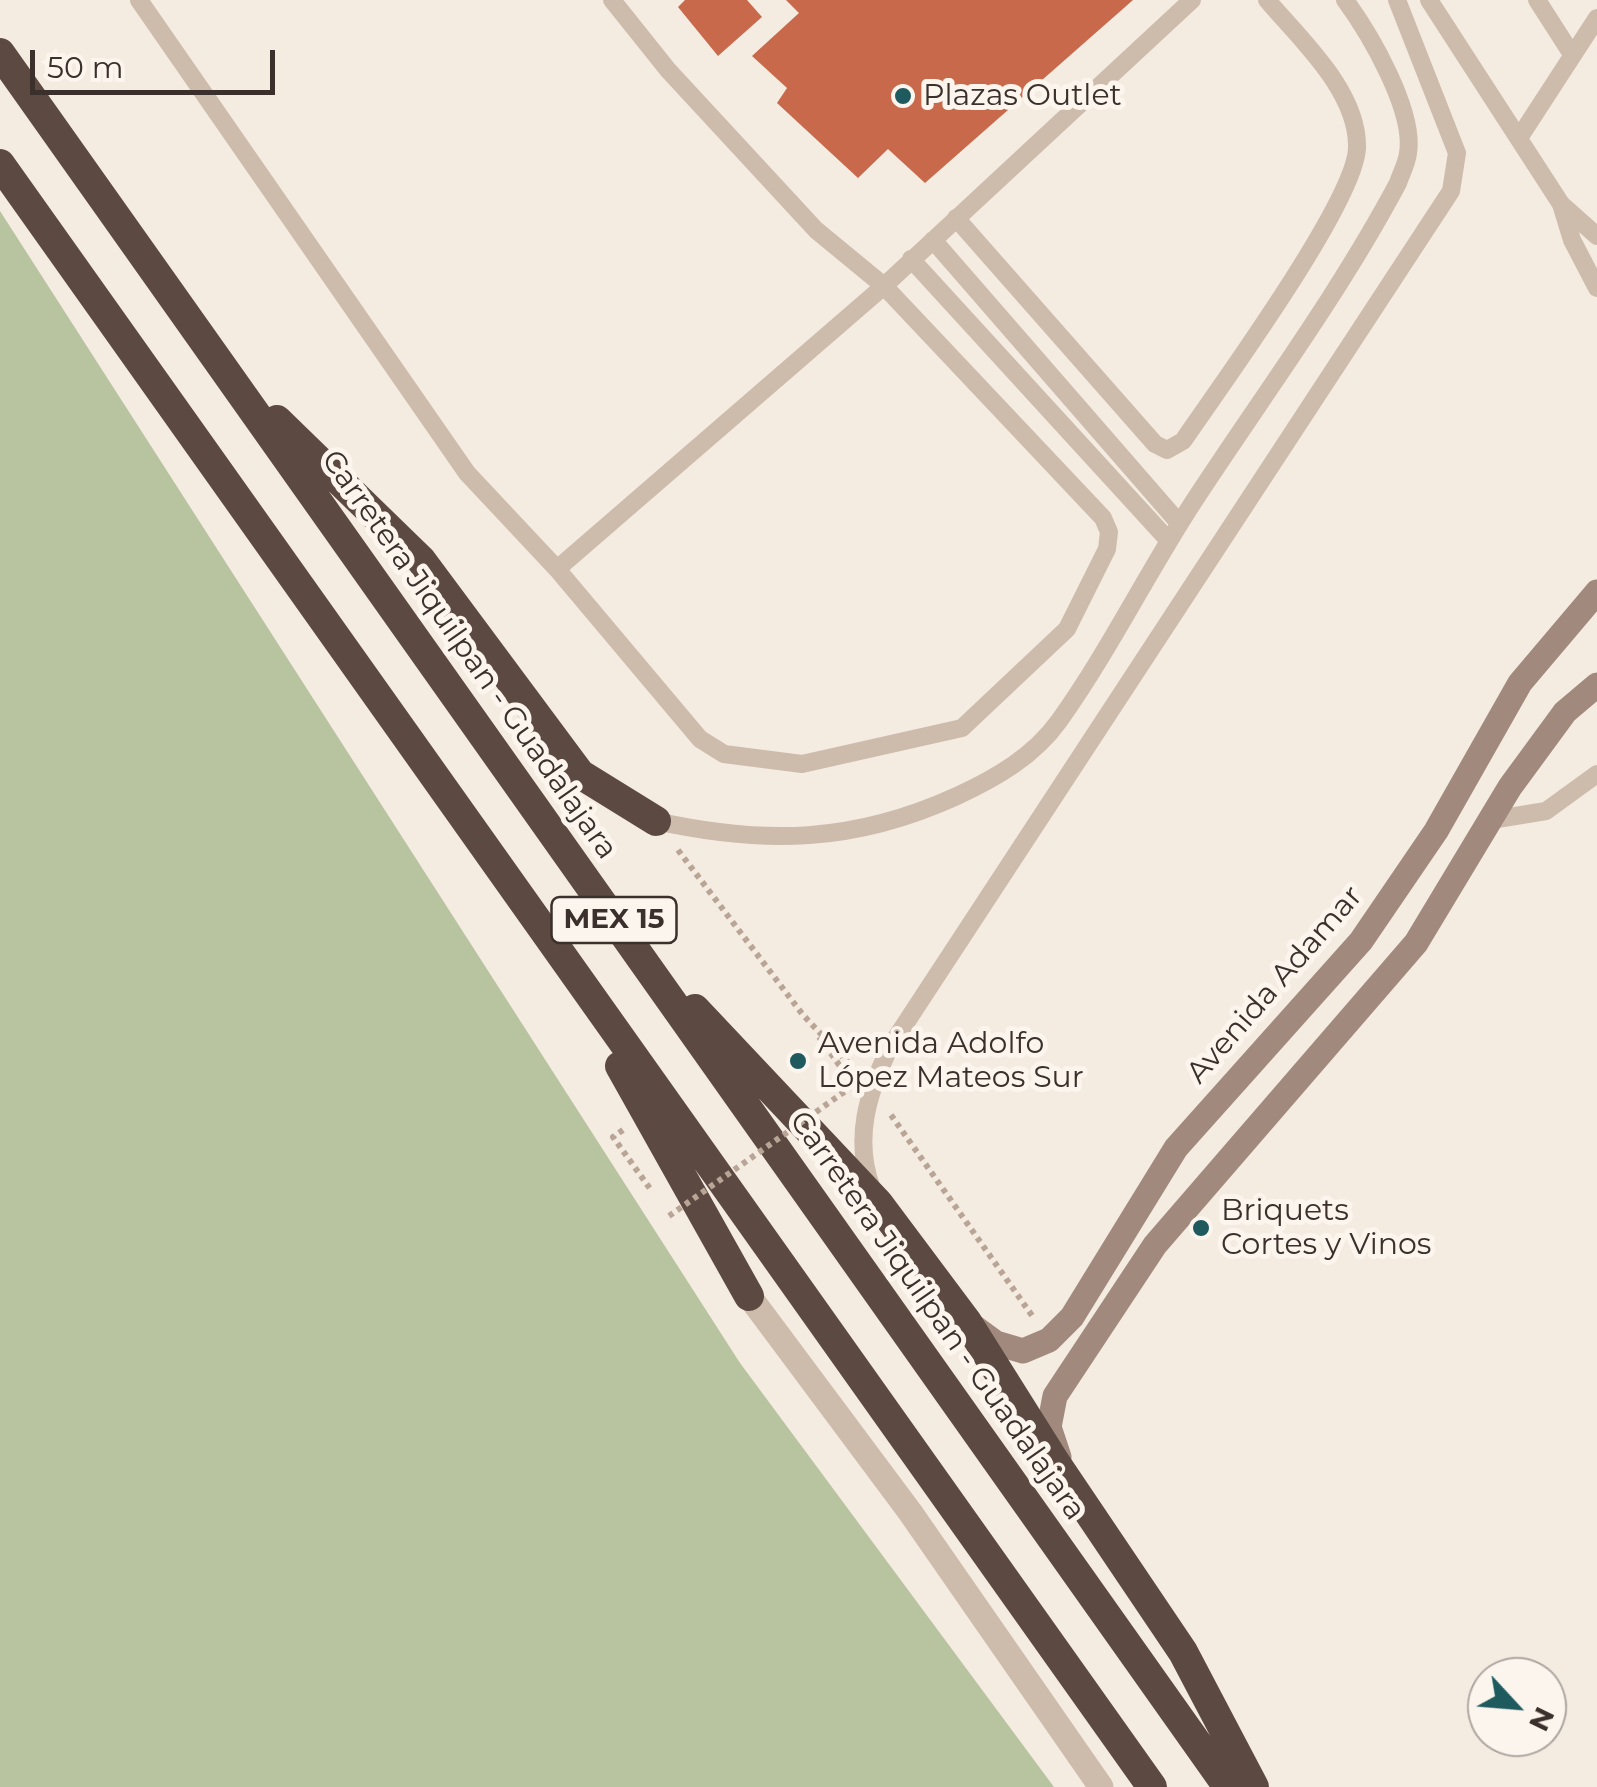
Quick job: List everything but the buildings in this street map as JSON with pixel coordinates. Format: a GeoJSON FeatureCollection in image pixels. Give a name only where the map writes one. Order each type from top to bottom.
{"type":"FeatureCollection","features":[{"type":"Feature","properties":{"kind":"highway","name":"Carretera Jiquilpan - Guadalajara"},"geometry":{"type":"LineString","coordinates":[[0,53],[1228,1787]]}},
{"type":"Feature","properties":{"kind":"highway","name":"MEX 15"},"geometry":{"type":"LineString","coordinates":[[0,164],[1152,1787]]}},
{"type":"Feature","properties":{"kind":"highway"},"geometry":{"type":"LineString","coordinates":[[224,370],[421,560],[580,774],[656,822]]}},
{"type":"Feature","properties":{"kind":"highway"},"geometry":{"type":"LineString","coordinates":[[618,926],[878,1203],[967,1322],[1064,1476],[1183,1652],[1254,1787]]}},
{"type":"Feature","properties":{"kind":"highway"},"geometry":{"type":"LineString","coordinates":[[543,928],[749,1296]]}},
{"type":"Feature","properties":{"kind":"street","name":"Avenida Adamar"},"geometry":{"type":"LineString","coordinates":[[1049,1340],[1072,1317],[1176,1148],[1382,912],[1436,831],[1520,683],[1597,592]]}},
{"type":"Feature","properties":{"kind":"street"},"geometry":{"type":"LineString","coordinates":[[1064,1476],[1049,1427],[1056,1396],[1154,1245],[1416,943],[1491,820],[1564,712],[1597,685]]}},
{"type":"Feature","properties":{"kind":"street"},"geometry":{"type":"LineString","coordinates":[[1128,1225],[1154,1245]]}},
{"type":"Feature","properties":{"kind":"street"},"geometry":{"type":"LineString","coordinates":[[749,1296],[910,1512],[1101,1787]]}},
{"type":"Feature","properties":{"kind":"street"},"geometry":{"type":"LineString","coordinates":[[967,1322],[996,1343],[1023,1352],[1049,1340]]}},
{"type":"Feature","properties":{"kind":"lane"},"geometry":{"type":"LineString","coordinates":[[139,0],[467,473],[557,570],[700,739],[724,754],[773,763],[819,761],[962,728],[1067,630],[1107,550],[1109,532],[1103,518],[884,286],[816,230],[668,70],[612,0]]}},
{"type":"Feature","properties":{"kind":"lane"},"geometry":{"type":"LineString","coordinates":[[557,570],[884,286],[1192,0]]}},
{"type":"Feature","properties":{"kind":"lane"},"geometry":{"type":"LineString","coordinates":[[956,218],[1156,444],[1168,450],[1183,441],[1340,204],[1358,148],[1350,110],[1322,66],[1266,0]]}},
{"type":"Feature","properties":{"kind":"lane"},"geometry":{"type":"LineString","coordinates":[[656,822],[715,834],[798,838],[918,816],[990,781],[1028,755],[1058,722],[1180,523],[1383,211],[1409,151],[1405,114],[1365,27],[1346,0]]}},
{"type":"Feature","properties":{"kind":"lane"},"geometry":{"type":"LineString","coordinates":[[878,1203],[865,1170],[862,1136],[871,1086],[890,1047],[1450,191],[1457,153],[1446,116],[1397,0]]}},
{"type":"Feature","properties":{"kind":"lane"},"geometry":{"type":"LineString","coordinates":[[1429,0],[1561,204],[1572,240],[1597,288]]}},
{"type":"Feature","properties":{"kind":"lane"},"geometry":{"type":"LineString","coordinates":[[1537,0],[1571,54]]}},
{"type":"Feature","properties":{"kind":"lane"},"geometry":{"type":"LineString","coordinates":[[1519,138],[1597,18]]}},
{"type":"Feature","properties":{"kind":"lane"},"geometry":{"type":"LineString","coordinates":[[1561,204],[1597,236]]}},
{"type":"Feature","properties":{"kind":"lane"},"geometry":{"type":"LineString","coordinates":[[933,240],[1180,523]]}},
{"type":"Feature","properties":{"kind":"lane"},"geometry":{"type":"LineString","coordinates":[[911,259],[1169,541]]}},
{"type":"Feature","properties":{"kind":"lane"},"geometry":{"type":"LineString","coordinates":[[1491,820],[1546,811],[1597,774]]}},
{"type":"Feature","properties":{"kind":"path"},"geometry":{"type":"LineString","coordinates":[[656,822],[854,1085],[668,1216]]}},
{"type":"Feature","properties":{"kind":"path"},"geometry":{"type":"LineString","coordinates":[[803,1015],[871,1086],[1049,1340]]}},
{"type":"Feature","properties":{"kind":"green space"},"geometry":{"type":"Polygon","coordinates":[[[0,211],[740,1363],[1054,1787],[0,1787],[0,211]]]}},
{"type":"Feature","properties":{"kind":"place","name":"Plazas Outlet"},"geometry":{"type":"Point","coordinates":[903,96]}},
{"type":"Feature","properties":{"kind":"place","name":"Avenida Adolfo López Mateos Sur"},"geometry":{"type":"Point","coordinates":[798,1061]}},
{"type":"Feature","properties":{"kind":"place","name":"Briquets Cortes y Vinos"},"geometry":{"type":"Point","coordinates":[1201,1228]}}]}
